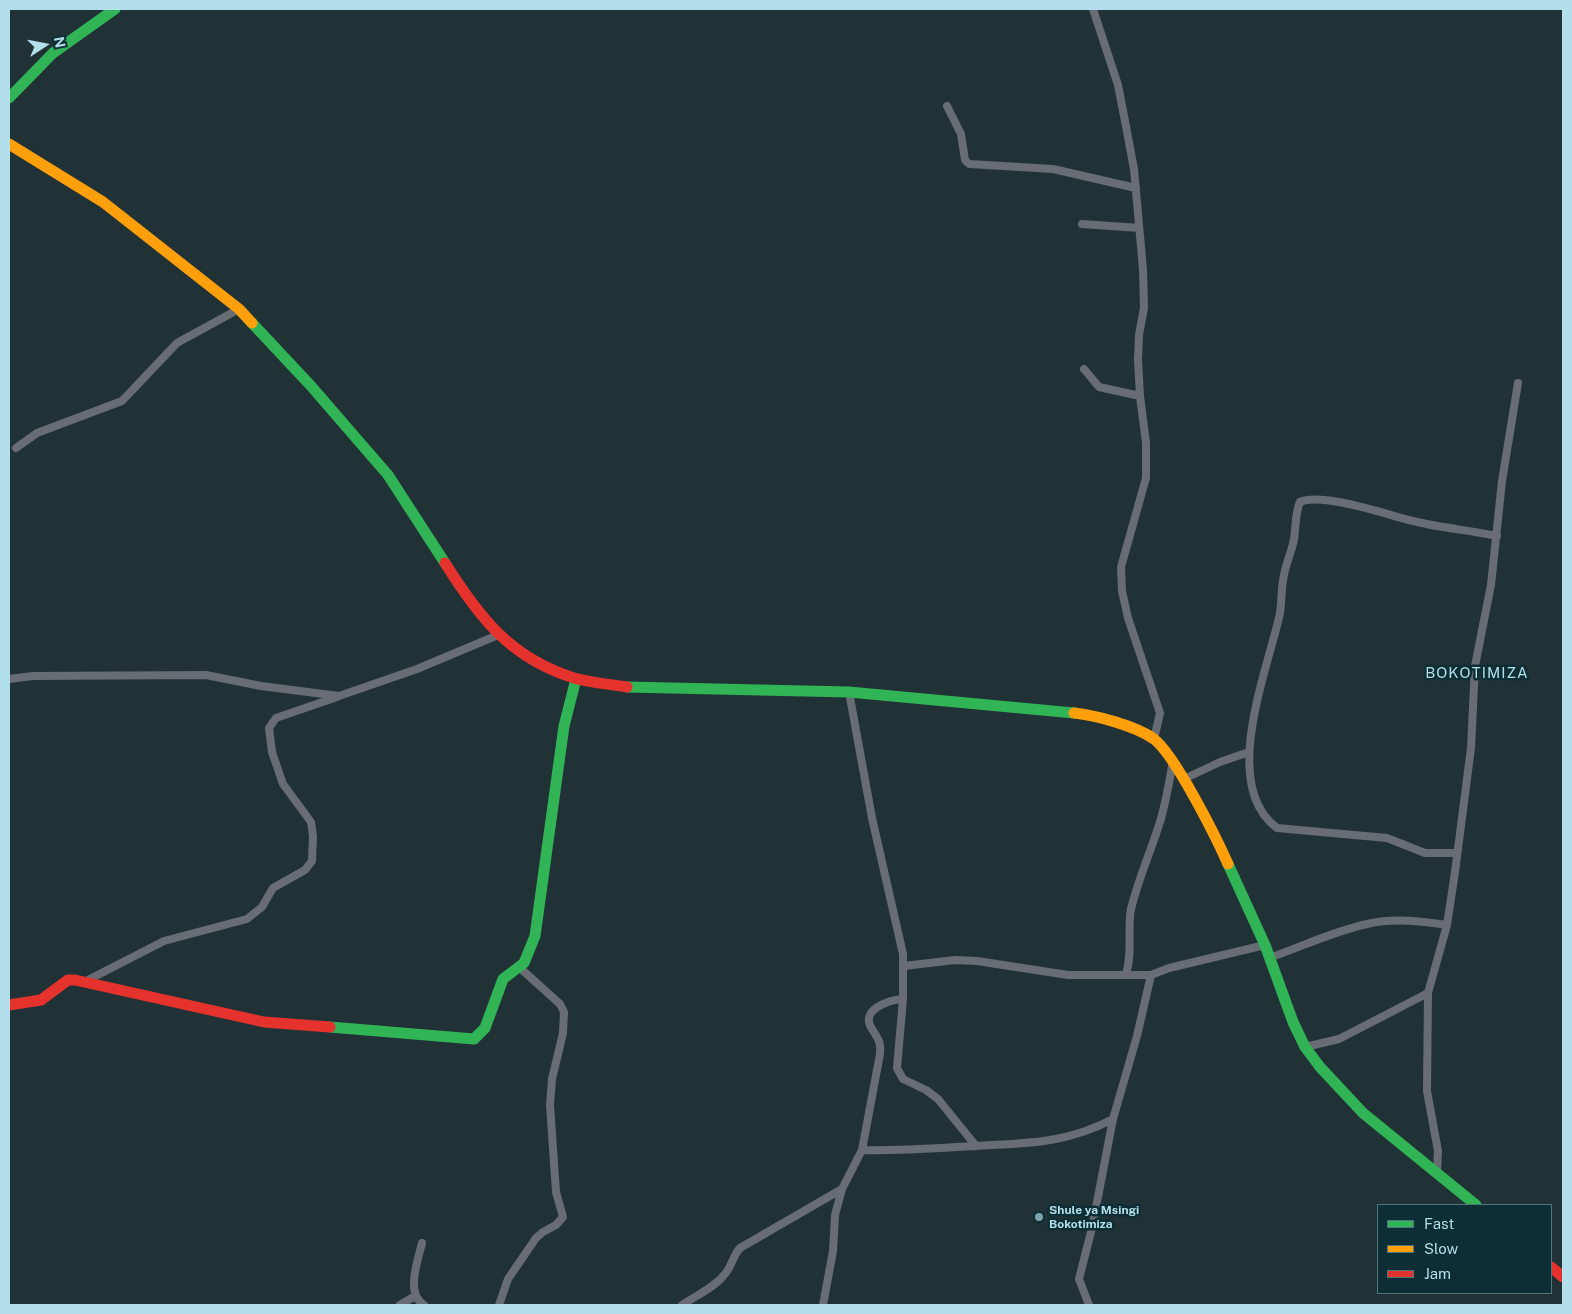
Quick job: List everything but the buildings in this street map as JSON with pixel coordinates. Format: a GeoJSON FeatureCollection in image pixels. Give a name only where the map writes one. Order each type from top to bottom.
{"type":"FeatureCollection","features":[{"type":"Feature","properties":{"kind":"street"},"geometry":{"type":"LineString","coordinates":[[9,98],[52,53],[115,9]]}},
{"type":"Feature","properties":{"kind":"street"},"geometry":{"type":"LineString","coordinates":[[1093,9],[1118,85],[1136,188],[1140,228],[1144,292],[1138,360],[1146,444],[1146,478],[1122,567],[1122,591],[1128,618],[1160,713],[1154,739]]}},
{"type":"Feature","properties":{"kind":"street"},"geometry":{"type":"LineString","coordinates":[[947,106],[961,134],[965,160],[969,164],[1053,170],[1136,188]]}},
{"type":"Feature","properties":{"kind":"street"},"geometry":{"type":"LineString","coordinates":[[9,144],[103,202],[239,309],[311,386],[388,475],[461,589],[498,635],[514,648],[554,671],[576,679],[630,687],[849,692],[1081,714],[1125,726],[1154,739],[1173,761],[1222,850],[1265,946],[1293,1022],[1305,1047],[1320,1067],[1363,1113],[1475,1204]]}},
{"type":"Feature","properties":{"kind":"street"},"geometry":{"type":"LineString","coordinates":[[1082,224],[1140,228]]}},
{"type":"Feature","properties":{"kind":"street"},"geometry":{"type":"LineString","coordinates":[[16,448],[36,433],[122,401],[177,343],[239,309]]}},
{"type":"Feature","properties":{"kind":"street"},"geometry":{"type":"LineString","coordinates":[[1084,369],[1099,387],[1140,396]]}},
{"type":"Feature","properties":{"kind":"street"},"geometry":{"type":"LineString","coordinates":[[1437,1173],[1438,1151],[1426,1082],[1428,993],[1447,926],[1471,748],[1475,666],[1492,585],[1502,481],[1518,383]]}},
{"type":"Feature","properties":{"kind":"street"},"geometry":{"type":"LineString","coordinates":[[1457,852],[1425,853],[1387,838],[1277,828],[1268,822],[1254,799],[1249,752],[1257,694],[1276,629],[1284,576],[1292,549],[1300,502],[1311,498],[1376,510],[1414,521],[1497,536]]}},
{"type":"Feature","properties":{"kind":"street"},"geometry":{"type":"LineString","coordinates":[[84,982],[164,941],[247,919],[262,907],[273,888],[305,870],[312,861],[313,836],[310,822],[283,784],[272,752],[270,723],[276,718],[417,669],[498,635]]}},
{"type":"Feature","properties":{"kind":"street"},"geometry":{"type":"LineString","coordinates":[[9,679],[33,676],[206,675],[261,686],[339,696]]}},
{"type":"Feature","properties":{"kind":"street"},"geometry":{"type":"LineString","coordinates":[[9,1004],[41,1000],[68,980],[264,1022],[474,1039],[485,1028],[503,979],[508,973],[520,968],[525,962],[533,936],[543,892],[547,834],[560,753],[571,689],[576,679]]}},
{"type":"Feature","properties":{"kind":"street"},"geometry":{"type":"LineString","coordinates":[[849,692],[872,818],[896,919],[904,966],[897,1062],[899,1074],[903,1079],[926,1090],[938,1100],[976,1146]]}},
{"type":"Feature","properties":{"kind":"street"},"geometry":{"type":"LineString","coordinates":[[1184,779],[1220,762],[1249,752]]}},
{"type":"Feature","properties":{"kind":"street"},"geometry":{"type":"LineString","coordinates":[[1126,974],[1129,965],[1129,922],[1131,909],[1145,860],[1159,825],[1173,761]]}},
{"type":"Feature","properties":{"kind":"street"},"geometry":{"type":"LineString","coordinates":[[1269,958],[1366,924],[1394,920],[1425,921],[1447,926]]}},
{"type":"Feature","properties":{"kind":"street"},"geometry":{"type":"LineString","coordinates":[[904,966],[955,960],[990,962],[1068,975],[1151,974],[1169,968],[1265,946]]}},
{"type":"Feature","properties":{"kind":"street"},"geometry":{"type":"LineString","coordinates":[[499,1305],[508,1279],[536,1238],[556,1225],[563,1217],[556,1192],[550,1105],[552,1079],[563,1033],[564,1012],[560,1004],[520,968]]}},
{"type":"Feature","properties":{"kind":"street"},"geometry":{"type":"LineString","coordinates":[[1089,1305],[1079,1279],[1092,1228],[1113,1119],[1137,1036],[1151,974]]}},
{"type":"Feature","properties":{"kind":"street"},"geometry":{"type":"LineString","coordinates":[[1305,1047],[1339,1039],[1428,993]]}},
{"type":"Feature","properties":{"kind":"street"},"geometry":{"type":"LineString","coordinates":[[822,1305],[833,1251],[835,1215],[842,1189],[862,1150],[881,1045],[880,1039],[871,1028],[869,1019],[873,1010],[883,1004],[903,999]]}},
{"type":"Feature","properties":{"kind":"street"},"geometry":{"type":"LineString","coordinates":[[862,1150],[913,1151],[1037,1144],[1066,1138],[1113,1119]]}},
{"type":"Feature","properties":{"kind":"street"},"geometry":{"type":"LineString","coordinates":[[682,1305],[719,1281],[729,1269],[731,1260],[740,1248],[842,1189]]}},
{"type":"Feature","properties":{"kind":"street"},"geometry":{"type":"LineString","coordinates":[[422,1243],[414,1282],[417,1301],[424,1305]]}},
{"type":"Feature","properties":{"kind":"street"},"geometry":{"type":"LineString","coordinates":[[1552,1268],[1563,1277]]}},
{"type":"Feature","properties":{"kind":"street"},"geometry":{"type":"LineString","coordinates":[[400,1305],[415,1296]]}},
{"type":"Feature","properties":{"kind":"traffic: fast"},"geometry":{"type":"LineString","coordinates":[[9,98],[53,53],[115,9]]}},
{"type":"Feature","properties":{"kind":"traffic: fast"},"geometry":{"type":"LineString","coordinates":[[252,323],[311,386],[388,475],[445,563]]}},
{"type":"Feature","properties":{"kind":"traffic: fast"},"geometry":{"type":"LineString","coordinates":[[330,1027],[474,1039],[485,1028],[503,979],[524,963],[535,936],[564,726],[576,679]]}},
{"type":"Feature","properties":{"kind":"traffic: fast"},"geometry":{"type":"LineString","coordinates":[[627,687],[849,692],[1074,713]]}},
{"type":"Feature","properties":{"kind":"traffic: fast"},"geometry":{"type":"LineString","coordinates":[[1228,864],[1265,945],[1293,1022],[1305,1047],[1320,1067],[1363,1113],[1475,1204]]}},
{"type":"Feature","properties":{"kind":"traffic: slow"},"geometry":{"type":"LineString","coordinates":[[9,144],[103,202],[239,309],[252,323]]}},
{"type":"Feature","properties":{"kind":"traffic: slow"},"geometry":{"type":"LineString","coordinates":[[1074,713],[1115,722],[1154,739],[1173,761],[1205,817],[1228,864]]}},
{"type":"Feature","properties":{"kind":"traffic: jam"},"geometry":{"type":"LineString","coordinates":[[445,563],[484,618],[514,647],[551,670],[574,678],[627,687]]}},
{"type":"Feature","properties":{"kind":"traffic: jam"},"geometry":{"type":"LineString","coordinates":[[9,1005],[41,1000],[68,980],[75,980],[264,1022],[330,1027]]}},
{"type":"Feature","properties":{"kind":"traffic: jam"},"geometry":{"type":"LineString","coordinates":[[1552,1268],[1563,1277]]}},
{"type":"Feature","properties":{"kind":"place","name":"Shule ya Msingi Bokotimiza"},"geometry":{"type":"Point","coordinates":[1039,1217]}},
{"type":"Feature","properties":{"kind":"district","name":"BOKOTIMIZA"},"geometry":{"type":"Point","coordinates":[1477,673]}}]}
